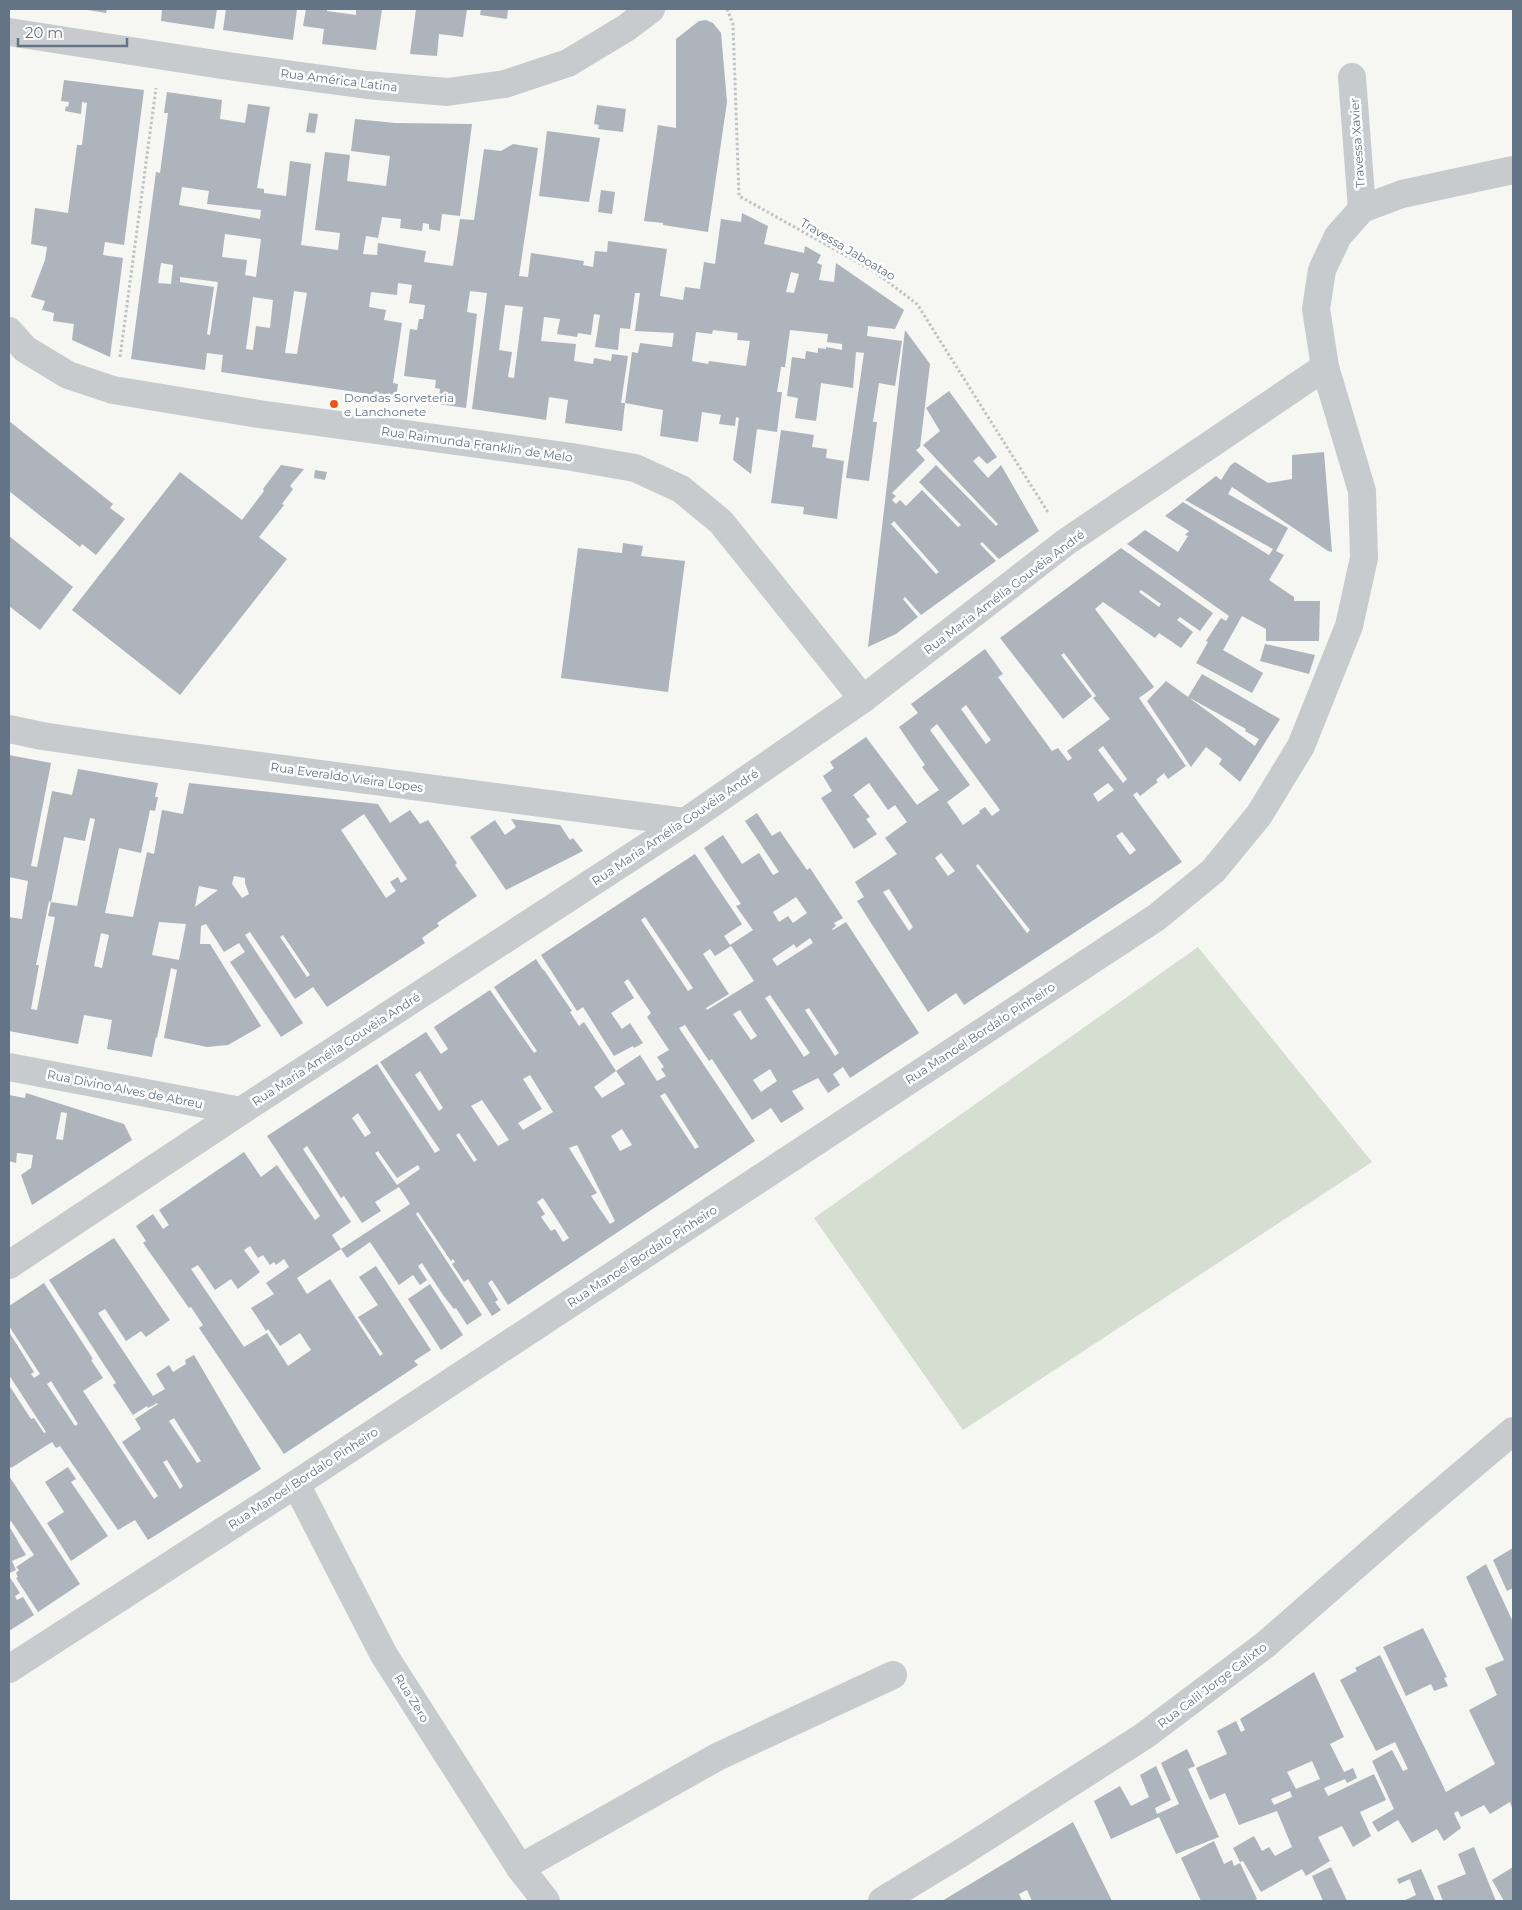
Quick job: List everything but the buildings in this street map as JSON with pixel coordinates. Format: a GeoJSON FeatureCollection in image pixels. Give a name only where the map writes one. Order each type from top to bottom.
{"type":"FeatureCollection","features":[{"type":"Feature","properties":{"kind":"street","name":"Rua América Latina"},"geometry":{"type":"LineString","coordinates":[[9,32],[366,85],[448,92],[505,84],[568,63],[626,28],[651,9]]}},
{"type":"Feature","properties":{"kind":"street","name":"Travessa Xavier"},"geometry":{"type":"LineString","coordinates":[[1352,77],[1362,209]]}},
{"type":"Feature","properties":{"kind":"street","name":"Rua Manoel Bordalo Pinheiro"},"geometry":{"type":"LineString","coordinates":[[9,1669],[296,1484],[1157,917],[1214,871],[1259,815],[1301,746],[1349,626],[1364,558],[1362,491],[1325,367],[1316,309],[1322,270],[1338,236],[1362,209],[1402,194],[1513,170]]}},
{"type":"Feature","properties":{"kind":"street","name":"Rua Raimunda Franklin de Melo"},"geometry":{"type":"LineString","coordinates":[[9,331],[25,349],[68,375],[113,390],[259,414],[572,457],[635,468],[681,489],[721,522],[863,699]]}},
{"type":"Feature","properties":{"kind":"street","name":"Rua Maria Amélia Gouvêia André"},"geometry":{"type":"LineString","coordinates":[[9,1265],[241,1111],[685,822],[863,699],[1066,542],[1325,367]]}},
{"type":"Feature","properties":{"kind":"street","name":"Rua Everaldo Vieira Lopes"},"geometry":{"type":"LineString","coordinates":[[9,729],[42,736],[141,750],[685,822]]}},
{"type":"Feature","properties":{"kind":"street","name":"Rua Divino Alves de Abreu"},"geometry":{"type":"LineString","coordinates":[[9,1067],[241,1111]]}},
{"type":"Feature","properties":{"kind":"street","name":"Rua Calil Jorge Calixto"},"geometry":{"type":"LineString","coordinates":[[882,1901],[961,1854],[1144,1736],[1265,1644],[1513,1431]]}},
{"type":"Feature","properties":{"kind":"street","name":"Rua Zero"},"geometry":{"type":"LineString","coordinates":[[296,1484],[384,1655],[520,1868],[546,1901]]}},
{"type":"Feature","properties":{"kind":"street"},"geometry":{"type":"LineString","coordinates":[[520,1868],[717,1757],[893,1675]]}},
{"type":"Feature","properties":{"kind":"path","name":"Travessa Jaboatao"},"geometry":{"type":"LineString","coordinates":[[726,9],[733,24],[739,196],[875,272],[918,304],[1066,542]]}},
{"type":"Feature","properties":{"kind":"path"},"geometry":{"type":"LineString","coordinates":[[113,390],[120,360],[155,94],[162,56]]}},
{"type":"Feature","properties":{"kind":"shaded area"},"geometry":{"type":"Polygon","coordinates":[[[1198,947],[1372,1162],[963,1430],[814,1218],[1198,947]]]}},
{"type":"Feature","properties":{"kind":"place","name":"Dondas Sorveteria e Lanchonete"},"geometry":{"type":"Point","coordinates":[334,404]}}]}
